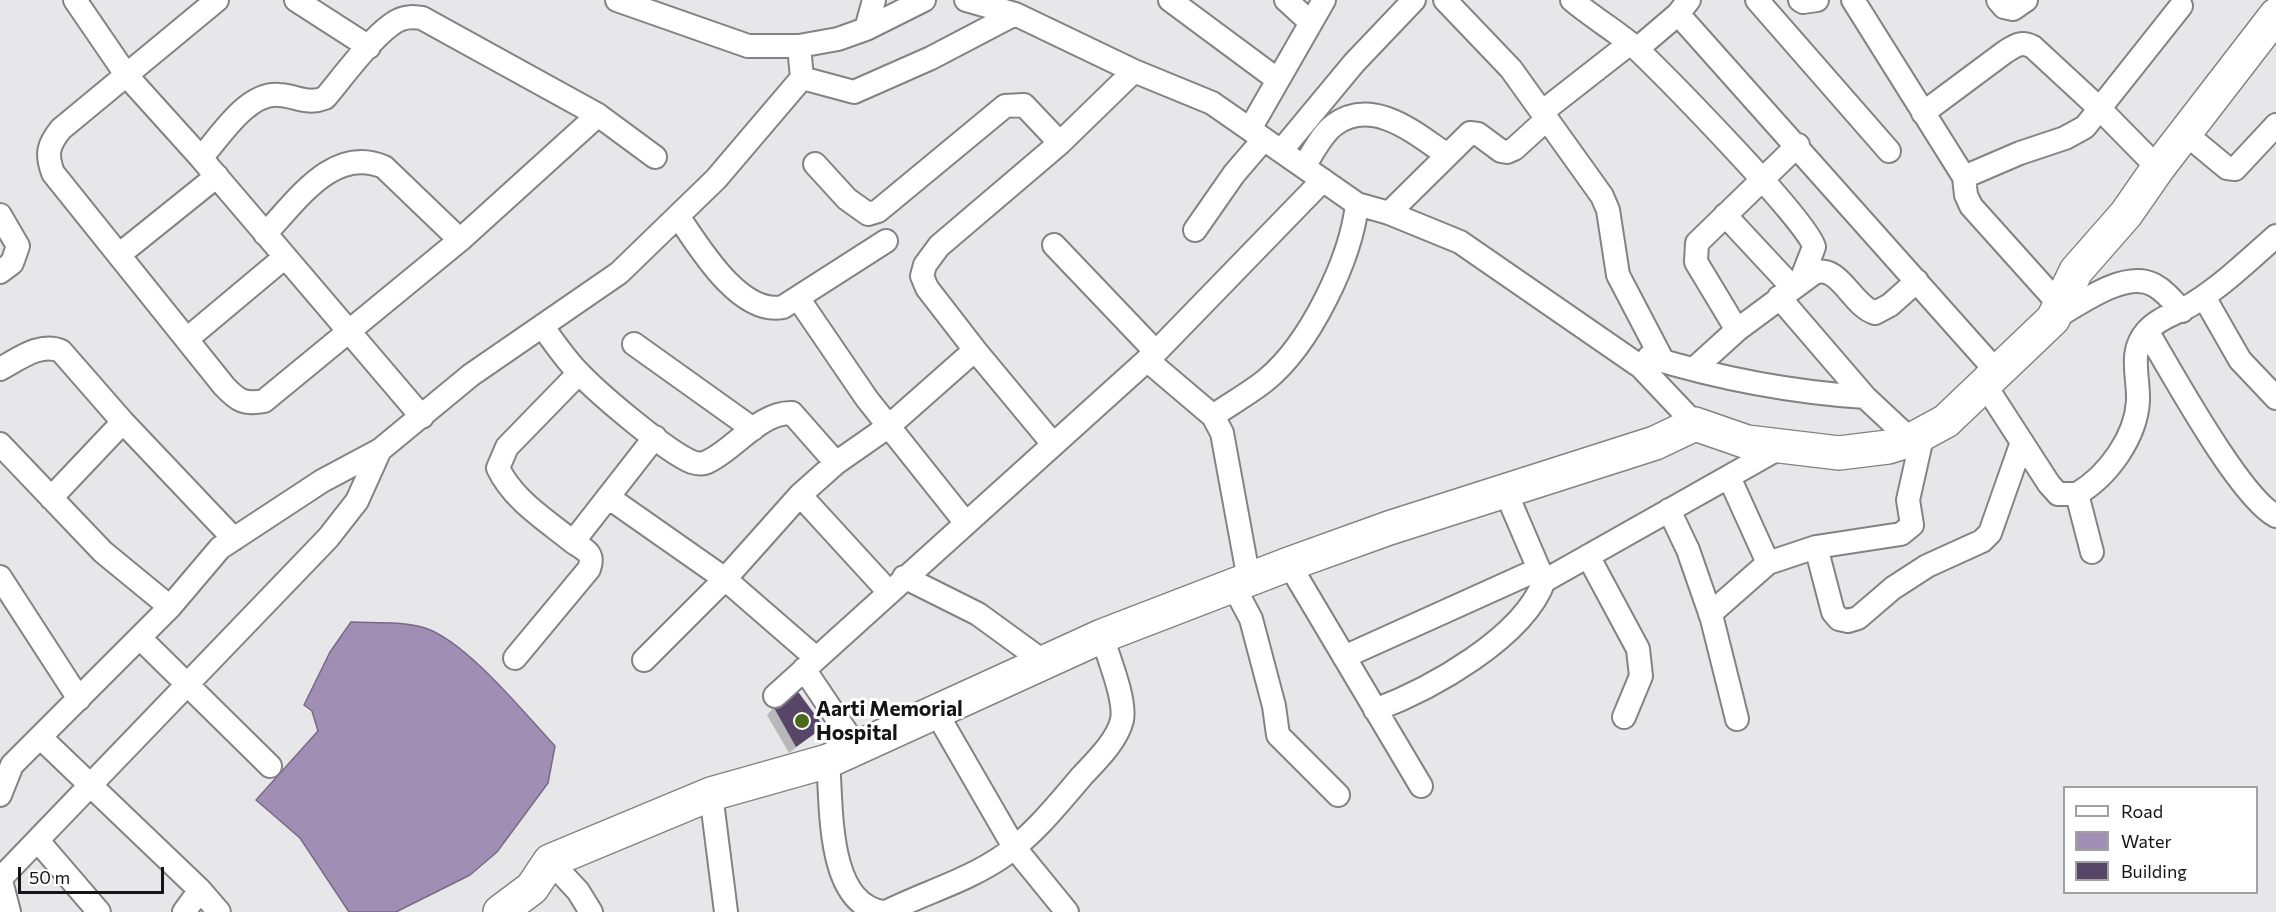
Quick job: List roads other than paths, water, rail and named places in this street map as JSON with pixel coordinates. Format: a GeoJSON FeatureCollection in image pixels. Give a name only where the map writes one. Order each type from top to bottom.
{"type":"FeatureCollection","features":[{"type":"Feature","properties":{"kind":"street"},"geometry":{"type":"LineString","coordinates":[[75,0],[127,76],[349,329],[422,417]]}},
{"type":"Feature","properties":{"kind":"street"},"geometry":{"type":"LineString","coordinates":[[217,0],[61,129],[52,140],[46,156],[52,173],[120,254],[186,339],[231,393],[238,400],[249,404],[264,400],[460,240],[598,116]]}},
{"type":"Feature","properties":{"kind":"street"},"geometry":{"type":"LineString","coordinates":[[296,0],[369,47]]}},
{"type":"Feature","properties":{"kind":"street"},"geometry":{"type":"LineString","coordinates":[[617,0],[748,46],[799,46],[838,39],[866,29],[924,0]]}},
{"type":"Feature","properties":{"kind":"street"},"geometry":{"type":"LineString","coordinates":[[866,29],[874,0]]}},
{"type":"Feature","properties":{"kind":"street"},"geometry":{"type":"LineString","coordinates":[[966,0],[1015,14],[1134,71],[1212,103],[1357,204],[1389,213],[1460,242],[1641,367],[1695,424],[1747,442],[1839,453],[1888,447],[1917,436],[1946,421],[1991,379],[2056,311],[2076,271],[2126,214],[2158,168],[2186,135],[2276,15]]}},
{"type":"Feature","properties":{"kind":"street"},"geometry":{"type":"LineString","coordinates":[[1170,0],[1278,80]]}},
{"type":"Feature","properties":{"kind":"street"},"geometry":{"type":"LineString","coordinates":[[1286,0],[1310,22]]}},
{"type":"Feature","properties":{"kind":"street"},"geometry":{"type":"LineString","coordinates":[[1265,140],[1278,80],[1324,0]]}},
{"type":"Feature","properties":{"kind":"street"},"geometry":{"type":"LineString","coordinates":[[1195,230],[1234,174],[1265,140],[1354,63],[1414,0]]}},
{"type":"Feature","properties":{"kind":"street"},"geometry":{"type":"LineString","coordinates":[[1445,0],[1511,69],[1602,196],[1608,210],[1618,275],[1663,361]]}},
{"type":"Feature","properties":{"kind":"street"},"geometry":{"type":"LineString","coordinates":[[1572,0],[1633,47],[1762,179],[1813,240],[1811,257],[1791,288]]}},
{"type":"Feature","properties":{"kind":"street"},"geometry":{"type":"LineString","coordinates":[[1756,0],[1889,151]]}},
{"type":"Feature","properties":{"kind":"street"},"geometry":{"type":"LineString","coordinates":[[1800,0],[1817,0]]}},
{"type":"Feature","properties":{"kind":"street"},"geometry":{"type":"LineString","coordinates":[[1853,0],[1964,177],[1966,195],[1971,206],[2056,311]]}},
{"type":"Feature","properties":{"kind":"street"},"geometry":{"type":"LineString","coordinates":[[1998,0],[2004,7],[2013,9],[2026,0]]}},
{"type":"Feature","properties":{"kind":"street"},"geometry":{"type":"LineString","coordinates":[[1964,177],[2020,153],[2065,138],[2085,127],[2181,6]]}},
{"type":"Feature","properties":{"kind":"street"},"geometry":{"type":"LineString","coordinates":[[1389,213],[1470,133],[1478,134],[1500,151],[1507,152],[1514,149],[1544,115],[1683,7],[1798,145],[1917,281],[1991,379],[2022,442],[2058,494],[2077,494],[2105,469],[2128,436],[2138,402],[2135,355],[2147,331],[2160,320],[2204,297],[2276,237]]}},
{"type":"Feature","properties":{"kind":"street"},"geometry":{"type":"LineString","coordinates":[[802,78],[854,92],[931,58],[1015,14]]}},
{"type":"Feature","properties":{"kind":"street"},"geometry":{"type":"LineString","coordinates":[[201,158],[254,101],[278,94],[313,102],[325,98],[384,30],[410,16],[422,18],[598,116],[656,157]]}},
{"type":"Feature","properties":{"kind":"street"},"geometry":{"type":"LineString","coordinates":[[1923,113],[2005,52],[2018,44],[2025,44],[2033,47],[2158,168]]}},
{"type":"Feature","properties":{"kind":"street"},"geometry":{"type":"LineString","coordinates":[[0,794],[6,757],[40,736],[79,699],[170,607],[220,549],[322,481],[380,450],[471,375],[619,273],[716,179],[802,78],[799,46]]}},
{"type":"Feature","properties":{"kind":"street"},"geometry":{"type":"LineString","coordinates":[[1053,444],[975,350],[927,288],[922,276],[925,265],[939,246],[1060,142],[1134,71]]}},
{"type":"Feature","properties":{"kind":"street"},"geometry":{"type":"LineString","coordinates":[[815,164],[847,199],[868,214],[878,211],[1005,106],[1024,105],[1060,142]]}},
{"type":"Feature","properties":{"kind":"street"},"geometry":{"type":"LineString","coordinates":[[1304,166],[1333,126],[1357,117],[1389,117],[1447,155]]}},
{"type":"Feature","properties":{"kind":"street"},"geometry":{"type":"LineString","coordinates":[[2186,135],[2227,168],[2235,169],[2276,126]]}},
{"type":"Feature","properties":{"kind":"street"},"geometry":{"type":"LineString","coordinates":[[1737,330],[1696,262],[1697,243],[1798,145]]}},
{"type":"Feature","properties":{"kind":"street"},"geometry":{"type":"LineString","coordinates":[[266,234],[324,173],[338,165],[370,160],[384,167],[460,240]]}},
{"type":"Feature","properties":{"kind":"street"},"geometry":{"type":"LineString","coordinates":[[120,254],[216,176]]}},
{"type":"Feature","properties":{"kind":"street"},"geometry":{"type":"LineString","coordinates":[[775,696],[896,584],[1151,356],[1323,180]]}},
{"type":"Feature","properties":{"kind":"street"},"geometry":{"type":"LineString","coordinates":[[1213,416],[1280,367],[1315,319],[1348,246],[1357,204]]}},
{"type":"Feature","properties":{"kind":"street"},"geometry":{"type":"LineString","coordinates":[[0,215],[18,246],[12,263],[0,272]]}},
{"type":"Feature","properties":{"kind":"street"},"geometry":{"type":"LineString","coordinates":[[1725,215],[1791,288],[1864,397],[1917,436]]}},
{"type":"Feature","properties":{"kind":"street"},"geometry":{"type":"LineString","coordinates":[[678,216],[720,274],[753,303],[772,309],[783,307],[886,242]]}},
{"type":"Feature","properties":{"kind":"street"},"geometry":{"type":"LineString","coordinates":[[1054,245],[1151,356],[1213,416],[1222,433],[1226,449],[1241,582],[1274,706],[1278,735],[1338,795]]}},
{"type":"Feature","properties":{"kind":"street"},"geometry":{"type":"LineString","coordinates":[[186,339],[285,257]]}},
{"type":"Feature","properties":{"kind":"street"},"geometry":{"type":"LineString","coordinates":[[1694,369],[1737,330],[1791,288],[1822,270],[1831,272],[1866,310],[1875,313],[1890,305],[1917,281]]}},
{"type":"Feature","properties":{"kind":"street"},"geometry":{"type":"LineString","coordinates":[[2056,311],[2108,288],[2139,281],[2152,284],[2182,310]]}},
{"type":"Feature","properties":{"kind":"street"},"geometry":{"type":"LineString","coordinates":[[2204,297],[2240,360],[2276,398]]}},
{"type":"Feature","properties":{"kind":"street"},"geometry":{"type":"LineString","coordinates":[[798,298],[889,426],[965,522]]}},
{"type":"Feature","properties":{"kind":"street"},"geometry":{"type":"LineString","coordinates":[[542,326],[579,373],[655,437],[686,459],[703,464],[775,416],[792,413],[836,464]]}},
{"type":"Feature","properties":{"kind":"street"},"geometry":{"type":"LineString","coordinates":[[2147,331],[2226,459],[2258,502],[2276,516]]}},
{"type":"Feature","properties":{"kind":"street"},"geometry":{"type":"LineString","coordinates":[[634,344],[753,429]]}},
{"type":"Feature","properties":{"kind":"street"},"geometry":{"type":"LineString","coordinates":[[1607,344],[1663,361],[1780,390],[1864,397]]}},
{"type":"Feature","properties":{"kind":"street"},"geometry":{"type":"LineString","coordinates":[[0,369],[39,349],[51,347],[61,351],[123,422],[234,539]]}},
{"type":"Feature","properties":{"kind":"street"},"geometry":{"type":"LineString","coordinates":[[644,660],[725,579],[800,495],[836,464],[889,426],[975,350]]}},
{"type":"Feature","properties":{"kind":"street"},"geometry":{"type":"LineString","coordinates":[[515,658],[589,569],[592,560],[590,553],[523,502],[510,489],[498,468],[507,447],[579,373]]}},
{"type":"Feature","properties":{"kind":"street"},"geometry":{"type":"LineString","coordinates":[[51,498],[123,422]]}},
{"type":"Feature","properties":{"kind":"street"},"geometry":{"type":"LineString","coordinates":[[500,912],[532,888],[550,861],[711,794],[842,754],[1102,636],[1241,582],[1389,528],[1655,443],[1695,424]]}},
{"type":"Feature","properties":{"kind":"street"},"geometry":{"type":"LineString","coordinates":[[1710,614],[1768,563],[1816,547],[1892,536],[1908,531],[1912,525],[1908,500],[1917,436]]}},
{"type":"Feature","properties":{"kind":"street"},"geometry":{"type":"LineString","coordinates":[[573,542],[655,437]]}},
{"type":"Feature","properties":{"kind":"street"},"geometry":{"type":"LineString","coordinates":[[1816,547],[1833,612],[1839,619],[1848,621],[1858,618],[1893,588],[1948,556],[1982,541],[1990,533],[2022,442]]}},
{"type":"Feature","properties":{"kind":"street"},"geometry":{"type":"LineString","coordinates":[[0,444],[103,552],[170,607]]}},
{"type":"Feature","properties":{"kind":"street"},"geometry":{"type":"LineString","coordinates":[[1344,657],[1588,556],[1783,446]]}},
{"type":"Feature","properties":{"kind":"street"},"geometry":{"type":"LineString","coordinates":[[9,912],[0,878],[38,841],[90,783],[187,687],[346,517],[357,501],[380,450]]}},
{"type":"Feature","properties":{"kind":"street"},"geometry":{"type":"LineString","coordinates":[[1729,477],[1768,563]]}},
{"type":"Feature","properties":{"kind":"street"},"geometry":{"type":"LineString","coordinates":[[1376,710],[1426,689],[1482,651],[1526,613],[1538,599],[1542,575],[1505,490]]}},
{"type":"Feature","properties":{"kind":"street"},"geometry":{"type":"LineString","coordinates":[[2077,494],[2092,552]]}},
{"type":"Feature","properties":{"kind":"street"},"geometry":{"type":"LineString","coordinates":[[800,495],[896,584],[978,614],[1044,662]]}},
{"type":"Feature","properties":{"kind":"street"},"geometry":{"type":"LineString","coordinates":[[608,497],[725,579],[810,663],[842,754],[838,867],[854,897],[870,910],[885,912],[965,878],[1014,847],[1047,818],[1097,760],[1113,738],[1122,720],[1121,701],[1102,636]]}},
{"type":"Feature","properties":{"kind":"street"},"geometry":{"type":"LineString","coordinates":[[1669,510],[1688,550],[1710,614],[1737,719]]}},
{"type":"Feature","properties":{"kind":"street"},"geometry":{"type":"LineString","coordinates":[[1588,556],[1638,649],[1641,676],[1624,717]]}},
{"type":"Feature","properties":{"kind":"street"},"geometry":{"type":"LineString","coordinates":[[1289,564],[1421,786]]}},
{"type":"Feature","properties":{"kind":"street"},"geometry":{"type":"LineString","coordinates":[[0,577],[79,699]]}},
{"type":"Feature","properties":{"kind":"street"},"geometry":{"type":"LineString","coordinates":[[140,638],[187,687],[270,766]]}},
{"type":"Feature","properties":{"kind":"street"},"geometry":{"type":"LineString","coordinates":[[936,712],[1014,847],[1067,912]]}},
{"type":"Feature","properties":{"kind":"street"},"geometry":{"type":"LineString","coordinates":[[40,736],[201,890],[219,912]]}},
{"type":"Feature","properties":{"kind":"street"},"geometry":{"type":"LineString","coordinates":[[711,794],[726,912]]}},
{"type":"Feature","properties":{"kind":"street"},"geometry":{"type":"LineString","coordinates":[[38,841],[99,912]]}},
{"type":"Feature","properties":{"kind":"street"},"geometry":{"type":"LineString","coordinates":[[550,861],[578,891],[591,912]]}},
{"type":"Feature","properties":{"kind":"street"},"geometry":{"type":"LineString","coordinates":[[184,912],[201,890]]}},
{"type":"Feature","properties":{"kind":"water"},"geometry":{"type":"Polygon","coordinates":[[[351,622],[407,624],[425,628],[441,636],[459,648],[494,680],[555,746],[548,783],[497,852],[470,875],[396,912],[349,912],[300,838],[256,800],[318,731],[312,711],[304,705],[330,652],[351,622]]]}},
{"type":"Feature","properties":{"kind":"place","name":"Aarti Memorial Hospital"},"geometry":{"type":"Point","coordinates":[802,721]}}]}
